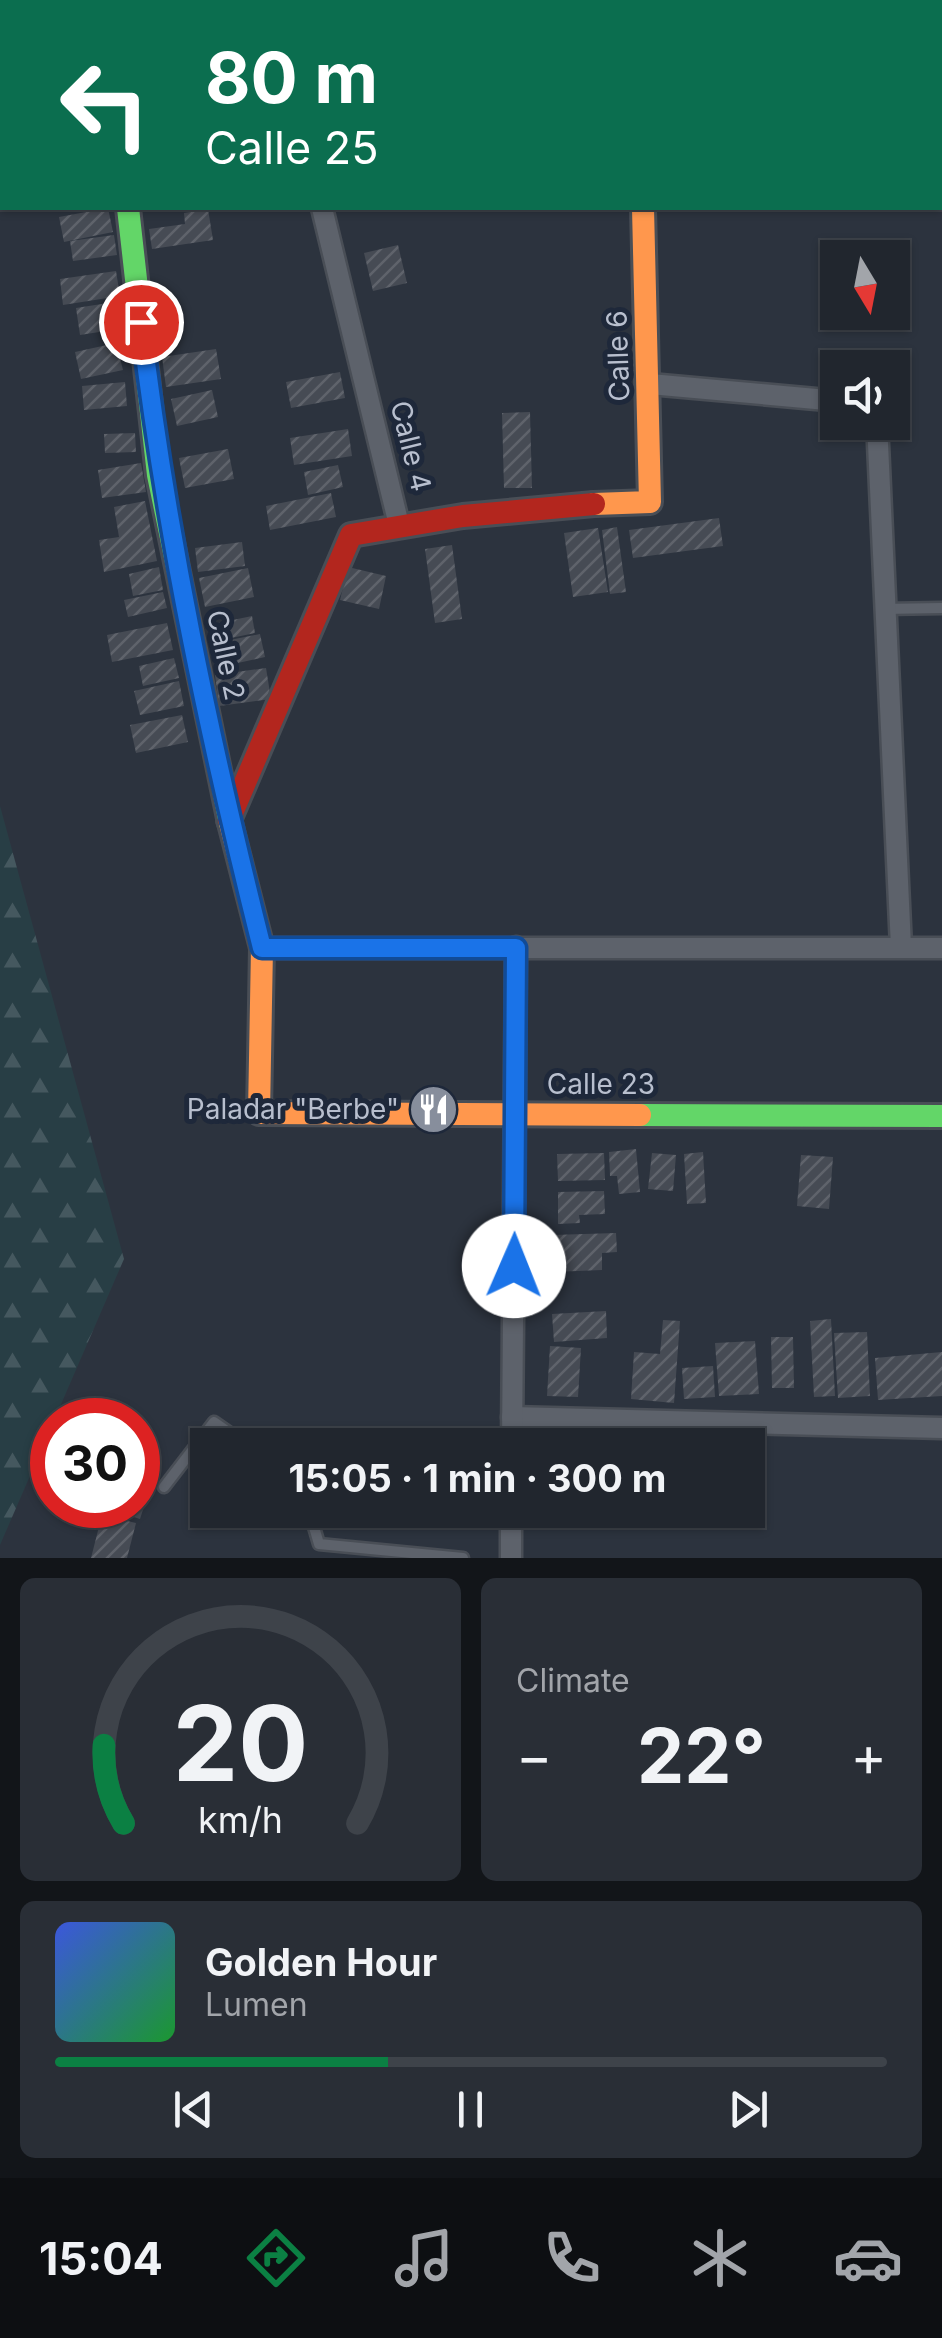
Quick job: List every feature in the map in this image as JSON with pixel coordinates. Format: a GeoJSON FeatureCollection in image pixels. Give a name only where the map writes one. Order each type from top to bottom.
{"type":"FeatureCollection","features":[{"type":"Feature","properties":{"kind":"street","name":"Calle 2"},"geometry":{"type":"LineString","coordinates":[[128,210],[158,475],[230,820],[262,948],[259,1113]]}},
{"type":"Feature","properties":{"kind":"street","name":"Calle 4"},"geometry":{"type":"LineString","coordinates":[[230,820],[351,535],[399,526],[322,210]]}},
{"type":"Feature","properties":{"kind":"street","name":"Calle 6"},"geometry":{"type":"LineString","coordinates":[[399,526],[596,503],[650,502],[643,210]]}},
{"type":"Feature","properties":{"kind":"street"},"geometry":{"type":"LineString","coordinates":[[650,384],[820,399]]}},
{"type":"Feature","properties":{"kind":"street"},"geometry":{"type":"LineString","coordinates":[[877,440],[882,609],[901,948]]}},
{"type":"Feature","properties":{"kind":"street"},"geometry":{"type":"LineString","coordinates":[[262,948],[942,948]]}},
{"type":"Feature","properties":{"kind":"street"},"geometry":{"type":"LineString","coordinates":[[512,1428],[516,948]]}},
{"type":"Feature","properties":{"kind":"street","name":"Calle 23"},"geometry":{"type":"LineString","coordinates":[[259,1113],[942,1116]]}},
{"type":"Feature","properties":{"kind":"street"},"geometry":{"type":"LineString","coordinates":[[512,1417],[942,1428]]}},
{"type":"Feature","properties":{"kind":"street"},"geometry":{"type":"LineString","coordinates":[[511,1528],[511,1558]]}},
{"type":"Feature","properties":{"kind":"lane"},"geometry":{"type":"LineString","coordinates":[[882,609],[942,608]]}},
{"type":"Feature","properties":{"kind":"lane"},"geometry":{"type":"LineString","coordinates":[[164,1487],[190,1453]]}},
{"type":"Feature","properties":{"kind":"lane"},"geometry":{"type":"LineString","coordinates":[[314,1528],[319,1544],[462,1558]]}},
{"type":"Feature","properties":{"kind":"green space"},"geometry":{"type":"Polygon","coordinates":[[[0,806],[124,1259],[64,1398],[30,1398],[30,1476],[0,1545],[0,806]]]}},
{"type":"Feature","properties":{"kind":"building"},"geometry":{"type":"Polygon","coordinates":[[[108,210],[113,232],[64,242],[59,217],[108,210]]]}},
{"type":"Feature","properties":{"kind":"building"},"geometry":{"type":"Polygon","coordinates":[[[208,210],[213,240],[152,249],[149,229],[185,224],[184,213],[208,210]]]}},
{"type":"Feature","properties":{"kind":"building"},"geometry":{"type":"Polygon","coordinates":[[[114,235],[117,255],[73,261],[70,241],[114,235]]]}},
{"type":"Feature","properties":{"kind":"building"},"geometry":{"type":"Polygon","coordinates":[[[398,245],[407,283],[373,291],[364,253],[398,245]]]}},
{"type":"Feature","properties":{"kind":"building"},"geometry":{"type":"Polygon","coordinates":[[[116,271],[120,296],[63,305],[60,279],[116,271]]]}},
{"type":"Feature","properties":{"kind":"building"},"geometry":{"type":"Polygon","coordinates":[[[108,303],[112,330],[80,335],[76,308],[108,303]]]}},
{"type":"Feature","properties":{"kind":"building"},"geometry":{"type":"Polygon","coordinates":[[[116,343],[123,370],[81,379],[75,352],[116,343]]]}},
{"type":"Feature","properties":{"kind":"building"},"geometry":{"type":"Polygon","coordinates":[[[216,349],[221,379],[166,387],[162,357],[216,349]]]}},
{"type":"Feature","properties":{"kind":"building"},"geometry":{"type":"Polygon","coordinates":[[[340,372],[345,398],[291,408],[286,382],[340,372]]]}},
{"type":"Feature","properties":{"kind":"building"},"geometry":{"type":"Polygon","coordinates":[[[125,382],[127,406],[84,410],[82,386],[125,382]]]}},
{"type":"Feature","properties":{"kind":"building"},"geometry":{"type":"Polygon","coordinates":[[[212,390],[218,417],[177,426],[171,399],[212,390]]]}},
{"type":"Feature","properties":{"kind":"building"},"geometry":{"type":"Polygon","coordinates":[[[530,412],[532,488],[504,488],[502,413],[530,412]]]}},
{"type":"Feature","properties":{"kind":"building"},"geometry":{"type":"Polygon","coordinates":[[[348,429],[352,456],[294,465],[290,438],[348,429]]]}},
{"type":"Feature","properties":{"kind":"building"},"geometry":{"type":"Polygon","coordinates":[[[135,433],[136,452],[105,453],[104,434],[135,433]]]}},
{"type":"Feature","properties":{"kind":"building"},"geometry":{"type":"Polygon","coordinates":[[[228,449],[234,479],[185,488],[179,458],[228,449]]]}},
{"type":"Feature","properties":{"kind":"building"},"geometry":{"type":"Polygon","coordinates":[[[141,463],[146,492],[102,498],[98,470],[141,463]]]}},
{"type":"Feature","properties":{"kind":"building"},"geometry":{"type":"Polygon","coordinates":[[[338,465],[343,487],[308,495],[304,472],[338,465]]]}},
{"type":"Feature","properties":{"kind":"building"},"geometry":{"type":"Polygon","coordinates":[[[331,493],[336,517],[270,530],[266,506],[331,493]]]}},
{"type":"Feature","properties":{"kind":"building"},"geometry":{"type":"Polygon","coordinates":[[[145,501],[157,561],[104,572],[99,540],[119,537],[114,507],[145,501]]]}},
{"type":"Feature","properties":{"kind":"building"},"geometry":{"type":"Polygon","coordinates":[[[719,518],[723,546],[633,558],[629,530],[719,518]]]}},
{"type":"Feature","properties":{"kind":"building"},"geometry":{"type":"Polygon","coordinates":[[[617,527],[626,592],[610,594],[602,530],[617,527]]]}},
{"type":"Feature","properties":{"kind":"building"},"geometry":{"type":"Polygon","coordinates":[[[598,528],[608,592],[573,597],[564,533],[598,528]]]}},
{"type":"Feature","properties":{"kind":"building"},"geometry":{"type":"Polygon","coordinates":[[[242,542],[245,566],[198,572],[195,548],[242,542]]]}},
{"type":"Feature","properties":{"kind":"building"},"geometry":{"type":"Polygon","coordinates":[[[452,545],[462,619],[435,623],[425,549],[452,545]]]}},
{"type":"Feature","properties":{"kind":"building"},"geometry":{"type":"Polygon","coordinates":[[[159,567],[163,590],[133,596],[129,574],[159,567]]]}},
{"type":"Feature","properties":{"kind":"building"},"geometry":{"type":"Polygon","coordinates":[[[348,567],[386,576],[379,609],[340,600],[348,567]]]}},
{"type":"Feature","properties":{"kind":"building"},"geometry":{"type":"Polygon","coordinates":[[[248,568],[254,597],[205,607],[199,578],[248,568]]]}},
{"type":"Feature","properties":{"kind":"building"},"geometry":{"type":"Polygon","coordinates":[[[163,592],[167,608],[128,617],[124,600],[163,592]]]}},
{"type":"Feature","properties":{"kind":"building"},"geometry":{"type":"Polygon","coordinates":[[[252,616],[255,633],[212,642],[209,625],[252,616]]]}},
{"type":"Feature","properties":{"kind":"building"},"geometry":{"type":"Polygon","coordinates":[[[167,623],[173,650],[112,662],[107,635],[167,623]]]}},
{"type":"Feature","properties":{"kind":"building"},"geometry":{"type":"Polygon","coordinates":[[[260,634],[265,657],[215,668],[210,644],[260,634]]]}},
{"type":"Feature","properties":{"kind":"building"},"geometry":{"type":"Polygon","coordinates":[[[174,658],[179,678],[143,686],[139,666],[174,658]]]}},
{"type":"Feature","properties":{"kind":"building"},"geometry":{"type":"Polygon","coordinates":[[[266,668],[271,699],[219,706],[215,675],[266,668]]]}},
{"type":"Feature","properties":{"kind":"building"},"geometry":{"type":"Polygon","coordinates":[[[179,681],[184,706],[140,715],[134,691],[179,681]]]}},
{"type":"Feature","properties":{"kind":"building"},"geometry":{"type":"Polygon","coordinates":[[[182,715],[188,742],[136,753],[130,725],[182,715]]]}},
{"type":"Feature","properties":{"kind":"building"},"geometry":{"type":"Polygon","coordinates":[[[636,1149],[640,1192],[619,1194],[617,1176],[610,1176],[609,1152],[636,1149]]]}},
{"type":"Feature","properties":{"kind":"building"},"geometry":{"type":"Polygon","coordinates":[[[703,1152],[706,1203],[687,1204],[684,1154],[703,1152]]]}},
{"type":"Feature","properties":{"kind":"building"},"geometry":{"type":"Polygon","coordinates":[[[604,1153],[605,1180],[558,1181],[557,1154],[604,1153]]]}},
{"type":"Feature","properties":{"kind":"building"},"geometry":{"type":"Polygon","coordinates":[[[652,1153],[676,1155],[673,1191],[648,1189],[652,1153]]]}},
{"type":"Feature","properties":{"kind":"building"},"geometry":{"type":"Polygon","coordinates":[[[801,1155],[833,1157],[829,1209],[797,1206],[801,1155]]]}},
{"type":"Feature","properties":{"kind":"building"},"geometry":{"type":"Polygon","coordinates":[[[604,1191],[605,1214],[579,1215],[580,1223],[558,1224],[558,1192],[604,1191]]]}},
{"type":"Feature","properties":{"kind":"building"},"geometry":{"type":"Polygon","coordinates":[[[616,1233],[617,1252],[602,1253],[602,1270],[553,1272],[552,1235],[616,1233]]]}},
{"type":"Feature","properties":{"kind":"building"},"geometry":{"type":"Polygon","coordinates":[[[606,1311],[607,1338],[554,1342],[552,1314],[606,1311]]]}},
{"type":"Feature","properties":{"kind":"building"},"geometry":{"type":"Polygon","coordinates":[[[831,1319],[835,1396],[814,1397],[810,1321],[831,1319]]]}},
{"type":"Feature","properties":{"kind":"building"},"geometry":{"type":"Polygon","coordinates":[[[663,1320],[680,1321],[674,1403],[631,1399],[634,1352],[660,1354],[663,1320]]]}},
{"type":"Feature","properties":{"kind":"building"},"geometry":{"type":"Polygon","coordinates":[[[867,1332],[870,1396],[838,1398],[834,1333],[867,1332]]]}},
{"type":"Feature","properties":{"kind":"building"},"geometry":{"type":"Polygon","coordinates":[[[771,1337],[793,1337],[794,1388],[772,1388],[771,1337]]]}},
{"type":"Feature","properties":{"kind":"building"},"geometry":{"type":"Polygon","coordinates":[[[755,1341],[759,1394],[719,1396],[715,1343],[755,1341]]]}},
{"type":"Feature","properties":{"kind":"building"},"geometry":{"type":"Polygon","coordinates":[[[550,1346],[581,1348],[578,1397],[547,1396],[550,1346]]]}},
{"type":"Feature","properties":{"kind":"building"},"geometry":{"type":"Polygon","coordinates":[[[942,1352],[942,1396],[878,1400],[875,1358],[942,1352]]]}},
{"type":"Feature","properties":{"kind":"building"},"geometry":{"type":"Polygon","coordinates":[[[713,1366],[715,1397],[684,1399],[682,1368],[713,1366]]]}},
{"type":"Feature","properties":{"kind":"building"},"geometry":{"type":"Polygon","coordinates":[[[99,1528],[135,1528],[127,1558],[91,1558],[99,1528]]]}},
{"type":"Feature","properties":{"kind":"traffic: fast"},"geometry":{"type":"LineString","coordinates":[[128,210],[158,475],[230,823]]}},
{"type":"Feature","properties":{"kind":"traffic: fast"},"geometry":{"type":"LineString","coordinates":[[640,1115],[942,1116]]}},
{"type":"Feature","properties":{"kind":"traffic: slow"},"geometry":{"type":"LineString","coordinates":[[594,504],[650,502],[643,210]]}},
{"type":"Feature","properties":{"kind":"traffic: slow"},"geometry":{"type":"LineString","coordinates":[[230,823],[262,948],[259,1113],[640,1115]]}},
{"type":"Feature","properties":{"kind":"traffic: jam"},"geometry":{"type":"LineString","coordinates":[[229,820],[351,535],[463,516],[594,504]]}},
{"type":"Feature","properties":{"kind":"place","name":"Paladar \"Berbe\""},"geometry":{"type":"Point","coordinates":[434,1109]}},
{"type":"Feature","properties":{"kind":"route"},"geometry":{"type":"LineString","coordinates":[[141,322],[158,475],[230,820],[262,948],[516,948],[514,1266]]}}]}
